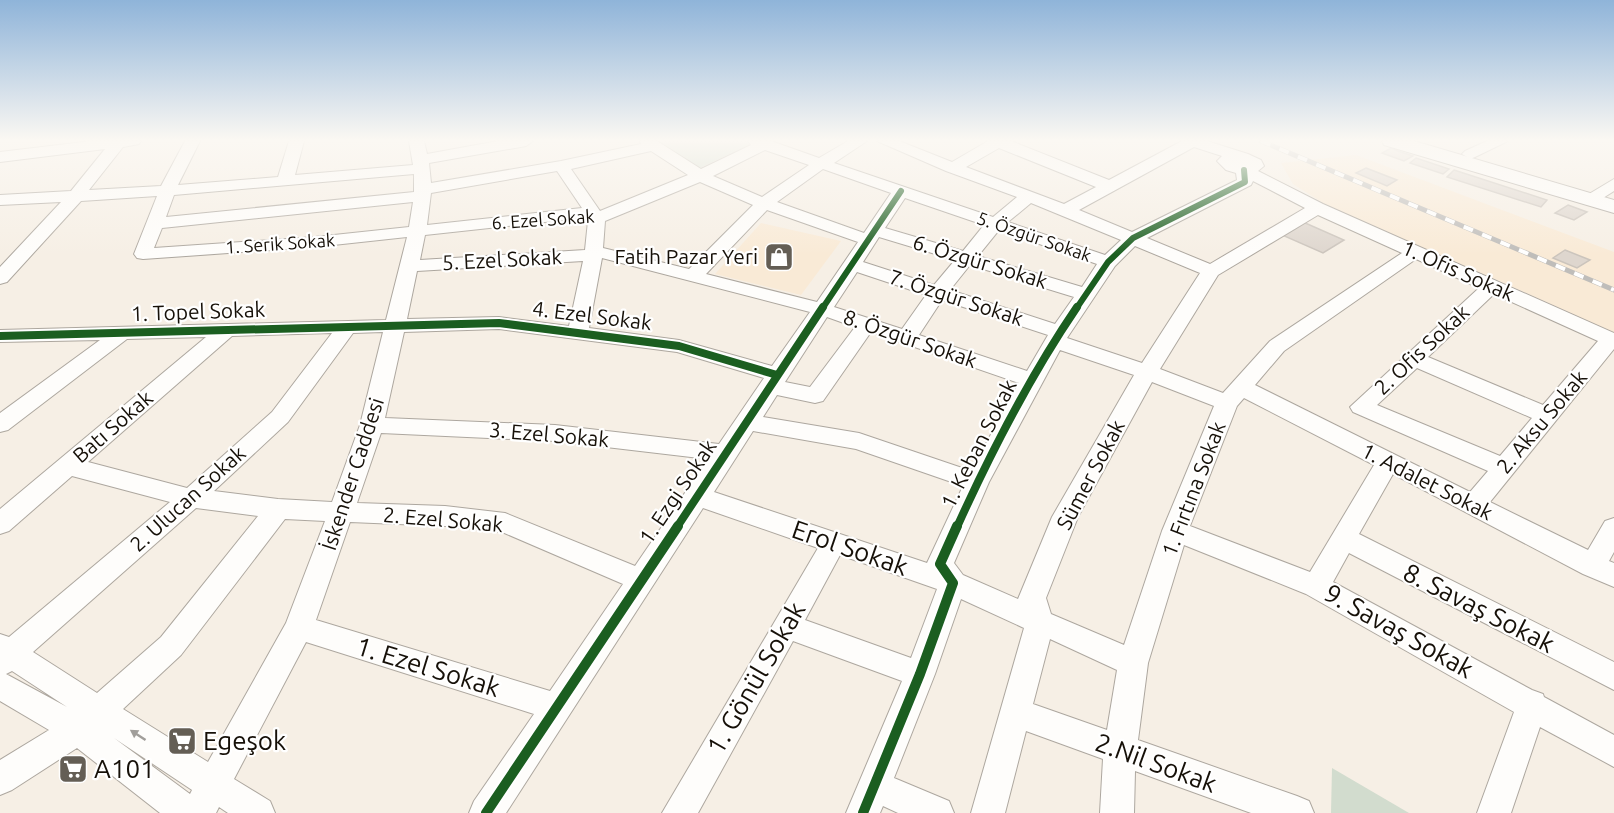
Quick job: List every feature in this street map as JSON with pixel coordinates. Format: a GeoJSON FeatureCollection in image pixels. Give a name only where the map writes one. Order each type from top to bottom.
{"type":"FeatureCollection","features":[{"type":"Feature","properties":{"kind":"main road"},"geometry":{"type":"LineString","coordinates":[[1523,179],[1614,207]]}},
{"type":"Feature","properties":{"kind":"main road"},"geometry":{"type":"LineString","coordinates":[[1561,179],[1608,192]]}},
{"type":"Feature","properties":{"kind":"street"},"geometry":{"type":"LineString","coordinates":[[0,278],[92,179]]}},
{"type":"Feature","properties":{"kind":"street"},"geometry":{"type":"LineString","coordinates":[[155,223],[173,179]]}},
{"type":"Feature","properties":{"kind":"street"},"geometry":{"type":"LineString","coordinates":[[0,200],[167,191],[300,179]]}},
{"type":"Feature","properties":{"kind":"street"},"geometry":{"type":"LineString","coordinates":[[155,223],[350,179]]}},
{"type":"Feature","properties":{"kind":"street","name":"İskender Caddesi"},"geometry":{"type":"LineString","coordinates":[[198,813],[299,627],[342,513],[372,425],[411,266],[417,232],[419,179]]}},
{"type":"Feature","properties":{"kind":"street"},"geometry":{"type":"LineString","coordinates":[[570,179],[597,218],[594,253],[578,332]]}},
{"type":"Feature","properties":{"kind":"street","name":"6. Ezel Sokak"},"geometry":{"type":"LineString","coordinates":[[417,232],[584,213],[597,218],[692,179]]}},
{"type":"Feature","properties":{"kind":"street","name":"6. Özgür Sokak"},"geometry":{"type":"LineString","coordinates":[[711,179],[765,203],[871,235],[967,257],[1086,294]]}},
{"type":"Feature","properties":{"kind":"street"},"geometry":{"type":"LineString","coordinates":[[693,276],[765,203],[799,179]]}},
{"type":"Feature","properties":{"kind":"street","name":"5. Özgür Sokak"},"geometry":{"type":"LineString","coordinates":[[864,179],[1108,262]]}},
{"type":"Feature","properties":{"kind":"street"},"geometry":{"type":"LineString","coordinates":[[982,179],[1065,210],[1211,271]]}},
{"type":"Feature","properties":{"kind":"street"},"geometry":{"type":"LineString","coordinates":[[1092,179],[1110,186]]}},
{"type":"Feature","properties":{"kind":"street"},"geometry":{"type":"LineString","coordinates":[[1065,210],[1123,179]]}},
{"type":"Feature","properties":{"kind":"street","name":"1. Keban Sokak"},"geometry":{"type":"LineString","coordinates":[[953,583],[940,564],[977,482],[1057,337],[1108,262],[1133,238],[1245,182],[1244,179]]}},
{"type":"Feature","properties":{"kind":"street","name":"1. Ofis Sokak"},"geometry":{"type":"LineString","coordinates":[[1267,179],[1309,204],[1612,340]]}},
{"type":"Feature","properties":{"kind":"street","name":"1. Ezgi Sokak"},"geometry":{"type":"LineString","coordinates":[[486,813],[900,191]]}},
{"type":"Feature","properties":{"kind":"street"},"geometry":{"type":"LineString","coordinates":[[907,338],[938,292],[995,224],[1029,196]]}},
{"type":"Feature","properties":{"kind":"street","name":"Sümer Sokak"},"geometry":{"type":"LineString","coordinates":[[988,813],[1040,623],[1032,598],[1065,517],[1147,372],[1211,271],[1309,204]]}},
{"type":"Feature","properties":{"kind":"street","name":"1. Serik Sokak"},"geometry":{"type":"LineString","coordinates":[[155,223],[143,254],[417,232]]}},
{"type":"Feature","properties":{"kind":"street","name":"1. Fırtına Sokak"},"geometry":{"type":"LineString","coordinates":[[1117,813],[1120,750],[1133,663],[1175,531],[1234,395],[1277,346],[1416,251]]}},
{"type":"Feature","properties":{"kind":"street","name":"5. Ezel Sokak"},"geometry":{"type":"LineString","coordinates":[[411,266],[594,253],[693,276]]}},
{"type":"Feature","properties":{"kind":"street","name":"7. Özgür Sokak"},"geometry":{"type":"LineString","coordinates":[[852,264],[938,292],[1147,372]]}},
{"type":"Feature","properties":{"kind":"street","name":"8. Özgür Sokak"},"geometry":{"type":"LineString","coordinates":[[693,276],[822,309],[1032,380]]}},
{"type":"Feature","properties":{"kind":"street","name":"2. Ofis Sokak"},"geometry":{"type":"LineString","coordinates":[[1492,286],[1361,407],[1504,468]]}},
{"type":"Feature","properties":{"kind":"street","name":"4. Ezel Sokak"},"geometry":{"type":"LineString","coordinates":[[397,325],[499,323],[679,345],[815,396],[867,324]]}},
{"type":"Feature","properties":{"kind":"street","name":"1. Topel Sokak"},"geometry":{"type":"LineString","coordinates":[[5,340],[122,333],[397,325]]}},
{"type":"Feature","properties":{"kind":"street","name":"2. Ulucan Sokak"},"geometry":{"type":"LineString","coordinates":[[4,655],[191,498],[280,417],[348,326]]}},
{"type":"Feature","properties":{"kind":"street","name":"Batı Sokak"},"geometry":{"type":"LineString","coordinates":[[0,524],[227,330]]}},
{"type":"Feature","properties":{"kind":"street"},"geometry":{"type":"LineString","coordinates":[[0,424],[122,333]]}},
{"type":"Feature","properties":{"kind":"street","name":"2. Aksu Sokak"},"geometry":{"type":"LineString","coordinates":[[1473,505],[1612,340]]}},
{"type":"Feature","properties":{"kind":"street"},"geometry":{"type":"LineString","coordinates":[[1413,358],[1546,416]]}},
{"type":"Feature","properties":{"kind":"street","name":"1. Adalet Sokak"},"geometry":{"type":"LineString","coordinates":[[1147,372],[1234,395],[1388,461],[1603,571]]}},
{"type":"Feature","properties":{"kind":"street"},"geometry":{"type":"LineString","coordinates":[[746,422],[859,441],[977,482]]}},
{"type":"Feature","properties":{"kind":"street","name":"3. Ezel Sokak"},"geometry":{"type":"LineString","coordinates":[[372,425],[555,433],[725,453]]}},
{"type":"Feature","properties":{"kind":"street"},"geometry":{"type":"LineString","coordinates":[[1316,586],[1388,461]]}},
{"type":"Feature","properties":{"kind":"street","name":"2. Ezel Sokak"},"geometry":{"type":"LineString","coordinates":[[68,466],[191,498],[278,509],[446,516],[506,523],[641,580]]}},
{"type":"Feature","properties":{"kind":"street","name":"Erol Sokak"},"geometry":{"type":"LineString","coordinates":[[696,496],[953,583],[1133,663]]}},
{"type":"Feature","properties":{"kind":"street"},"geometry":{"type":"LineString","coordinates":[[0,779],[89,720],[171,646],[278,509]]}},
{"type":"Feature","properties":{"kind":"street"},"geometry":{"type":"LineString","coordinates":[[1603,571],[1614,528]]}},
{"type":"Feature","properties":{"kind":"street","name":"9. Savaş Sokak"},"geometry":{"type":"LineString","coordinates":[[1175,531],[1316,586],[1614,752]]}},
{"type":"Feature","properties":{"kind":"street","name":"8. Savaş Sokak"},"geometry":{"type":"LineString","coordinates":[[1344,538],[1614,677]]}},
{"type":"Feature","properties":{"kind":"street","name":"1. Gönül Sokak"},"geometry":{"type":"LineString","coordinates":[[679,813],[834,543]]}},
{"type":"Feature","properties":{"kind":"street"},"geometry":{"type":"LineString","coordinates":[[937,813],[869,799],[920,674],[953,583]]}},
{"type":"Feature","properties":{"kind":"street"},"geometry":{"type":"LineString","coordinates":[[786,626],[920,674]]}},
{"type":"Feature","properties":{"kind":"street","name":"1. Ezel Sokak"},"geometry":{"type":"LineString","coordinates":[[299,627],[556,707]]}},
{"type":"Feature","properties":{"kind":"street"},"geometry":{"type":"LineString","coordinates":[[4,655],[89,720],[187,813]]}},
{"type":"Feature","properties":{"kind":"street"},"geometry":{"type":"LineString","coordinates":[[0,685],[89,720],[214,784],[258,813]]}},
{"type":"Feature","properties":{"kind":"street"},"geometry":{"type":"LineString","coordinates":[[1494,813],[1532,705]]}},
{"type":"Feature","properties":{"kind":"street","name":"2.Nil Sokak"},"geometry":{"type":"LineString","coordinates":[[1015,712],[1297,813]]}},
{"type":"Feature","properties":{"kind":"shaded area"},"geometry":{"type":"Polygon","coordinates":[[[1290,179],[1420,179],[1614,252],[1614,333],[1334,210],[1293,184],[1290,179]]]}},
{"type":"Feature","properties":{"kind":"shaded area","name":"Fatih Pazar Yeri"},"geometry":{"type":"Polygon","coordinates":[[[761,223],[841,241],[801,295],[715,274],[761,223]]]}},
{"type":"Feature","properties":{"kind":"green space"},"geometry":{"type":"Polygon","coordinates":[[[1332,768],[1409,813],[1331,813],[1332,768]]]}},
{"type":"Feature","properties":{"kind":"building"},"geometry":{"type":"Polygon","coordinates":[[[1370,179],[1397,180],[1387,186],[1370,179]]]}},
{"type":"Feature","properties":{"kind":"building"},"geometry":{"type":"Polygon","coordinates":[[[1453,179],[1482,179],[1547,200],[1541,207],[1453,179]]]}},
{"type":"Feature","properties":{"kind":"building"},"geometry":{"type":"Polygon","coordinates":[[[1568,205],[1587,212],[1574,220],[1555,213],[1568,205]]]}},
{"type":"Feature","properties":{"kind":"building"},"geometry":{"type":"Polygon","coordinates":[[[1303,222],[1344,240],[1323,253],[1282,235],[1303,222]]]}},
{"type":"Feature","properties":{"kind":"building"},"geometry":{"type":"Polygon","coordinates":[[[1565,250],[1590,260],[1577,268],[1553,258],[1565,250]]]}},
{"type":"Feature","properties":{"kind":"railway"},"geometry":{"type":"LineString","coordinates":[[1351,179],[1614,290]]}},
{"type":"Feature","properties":{"kind":"cycle path"},"geometry":{"type":"LineString","coordinates":[[863,813],[920,674],[953,583],[940,564],[977,482],[1060,332],[1108,262],[1133,238],[1245,182],[1245,179]]}},
{"type":"Feature","properties":{"kind":"cycle path"},"geometry":{"type":"LineString","coordinates":[[486,813],[901,191]]}},
{"type":"Feature","properties":{"kind":"cycle path"},"geometry":{"type":"LineString","coordinates":[[0,336],[499,323],[679,346],[777,375]]}},
{"type":"Feature","properties":{"kind":"place","name":"Fatih Pazar Yeri"},"geometry":{"type":"Point","coordinates":[779,257]}},
{"type":"Feature","properties":{"kind":"place","name":"Egeşok"},"geometry":{"type":"Point","coordinates":[182,741]}},
{"type":"Feature","properties":{"kind":"place","name":"A101"},"geometry":{"type":"Point","coordinates":[73,769]}}]}
